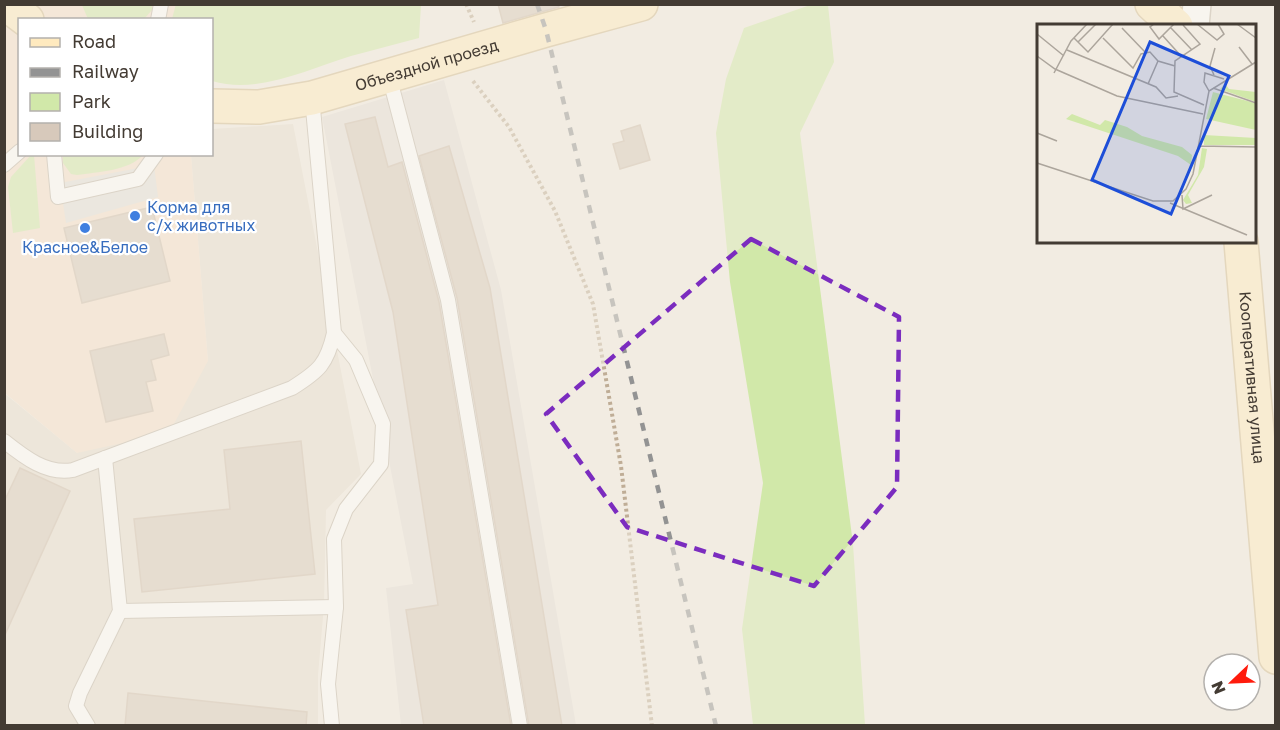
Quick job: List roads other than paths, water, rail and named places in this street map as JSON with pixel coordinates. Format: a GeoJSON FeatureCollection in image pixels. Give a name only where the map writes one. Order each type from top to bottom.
{"type":"FeatureCollection","features":[{"type":"Feature","properties":{"kind":"main road"},"geometry":{"type":"LineString","coordinates":[[6,4],[24,18]]}},
{"type":"Feature","properties":{"kind":"main road","name":"Объездной проезд"},"geometry":{"type":"LineString","coordinates":[[213,106],[259,107],[312,98],[641,4]]}},
{"type":"Feature","properties":{"kind":"main road"},"geometry":{"type":"LineString","coordinates":[[1152,4],[1174,24]]}},
{"type":"Feature","properties":{"kind":"main road","name":"Кооперативная улица"},"geometry":{"type":"LineString","coordinates":[[1241,243],[1275,657]]}},
{"type":"Feature","properties":{"kind":"street"},"geometry":{"type":"LineString","coordinates":[[1195,24],[1197,4]]}},
{"type":"Feature","properties":{"kind":"lane"},"geometry":{"type":"LineString","coordinates":[[389,76],[448,300],[520,726]]}},
{"type":"Feature","properties":{"kind":"lane"},"geometry":{"type":"LineString","coordinates":[[4,441],[25,458],[63,472],[292,388],[313,375],[329,355],[334,333],[312,98]]}},
{"type":"Feature","properties":{"kind":"lane"},"geometry":{"type":"LineString","coordinates":[[4,165],[18,153]]}},
{"type":"Feature","properties":{"kind":"lane"},"geometry":{"type":"LineString","coordinates":[[54,156],[58,197],[138,179],[155,156]]}},
{"type":"Feature","properties":{"kind":"lane"},"geometry":{"type":"LineString","coordinates":[[332,726],[328,684],[336,606],[334,539],[346,509],[381,464],[383,424],[356,360],[334,333]]}},
{"type":"Feature","properties":{"kind":"lane"},"geometry":{"type":"LineString","coordinates":[[88,726],[76,706],[80,693],[120,611],[105,458]]}},
{"type":"Feature","properties":{"kind":"lane"},"geometry":{"type":"LineString","coordinates":[[120,611],[336,606]]}},
{"type":"Feature","properties":{"kind":"railway"},"geometry":{"type":"LineString","coordinates":[[537,4],[546,30],[716,726]]}},
{"type":"Feature","properties":{"kind":"place","name":"Корма для с/х животных"},"geometry":{"type":"Point","coordinates":[135,216]}},
{"type":"Feature","properties":{"kind":"place","name":"Красное&Белое"},"geometry":{"type":"Point","coordinates":[85,228]}}]}
